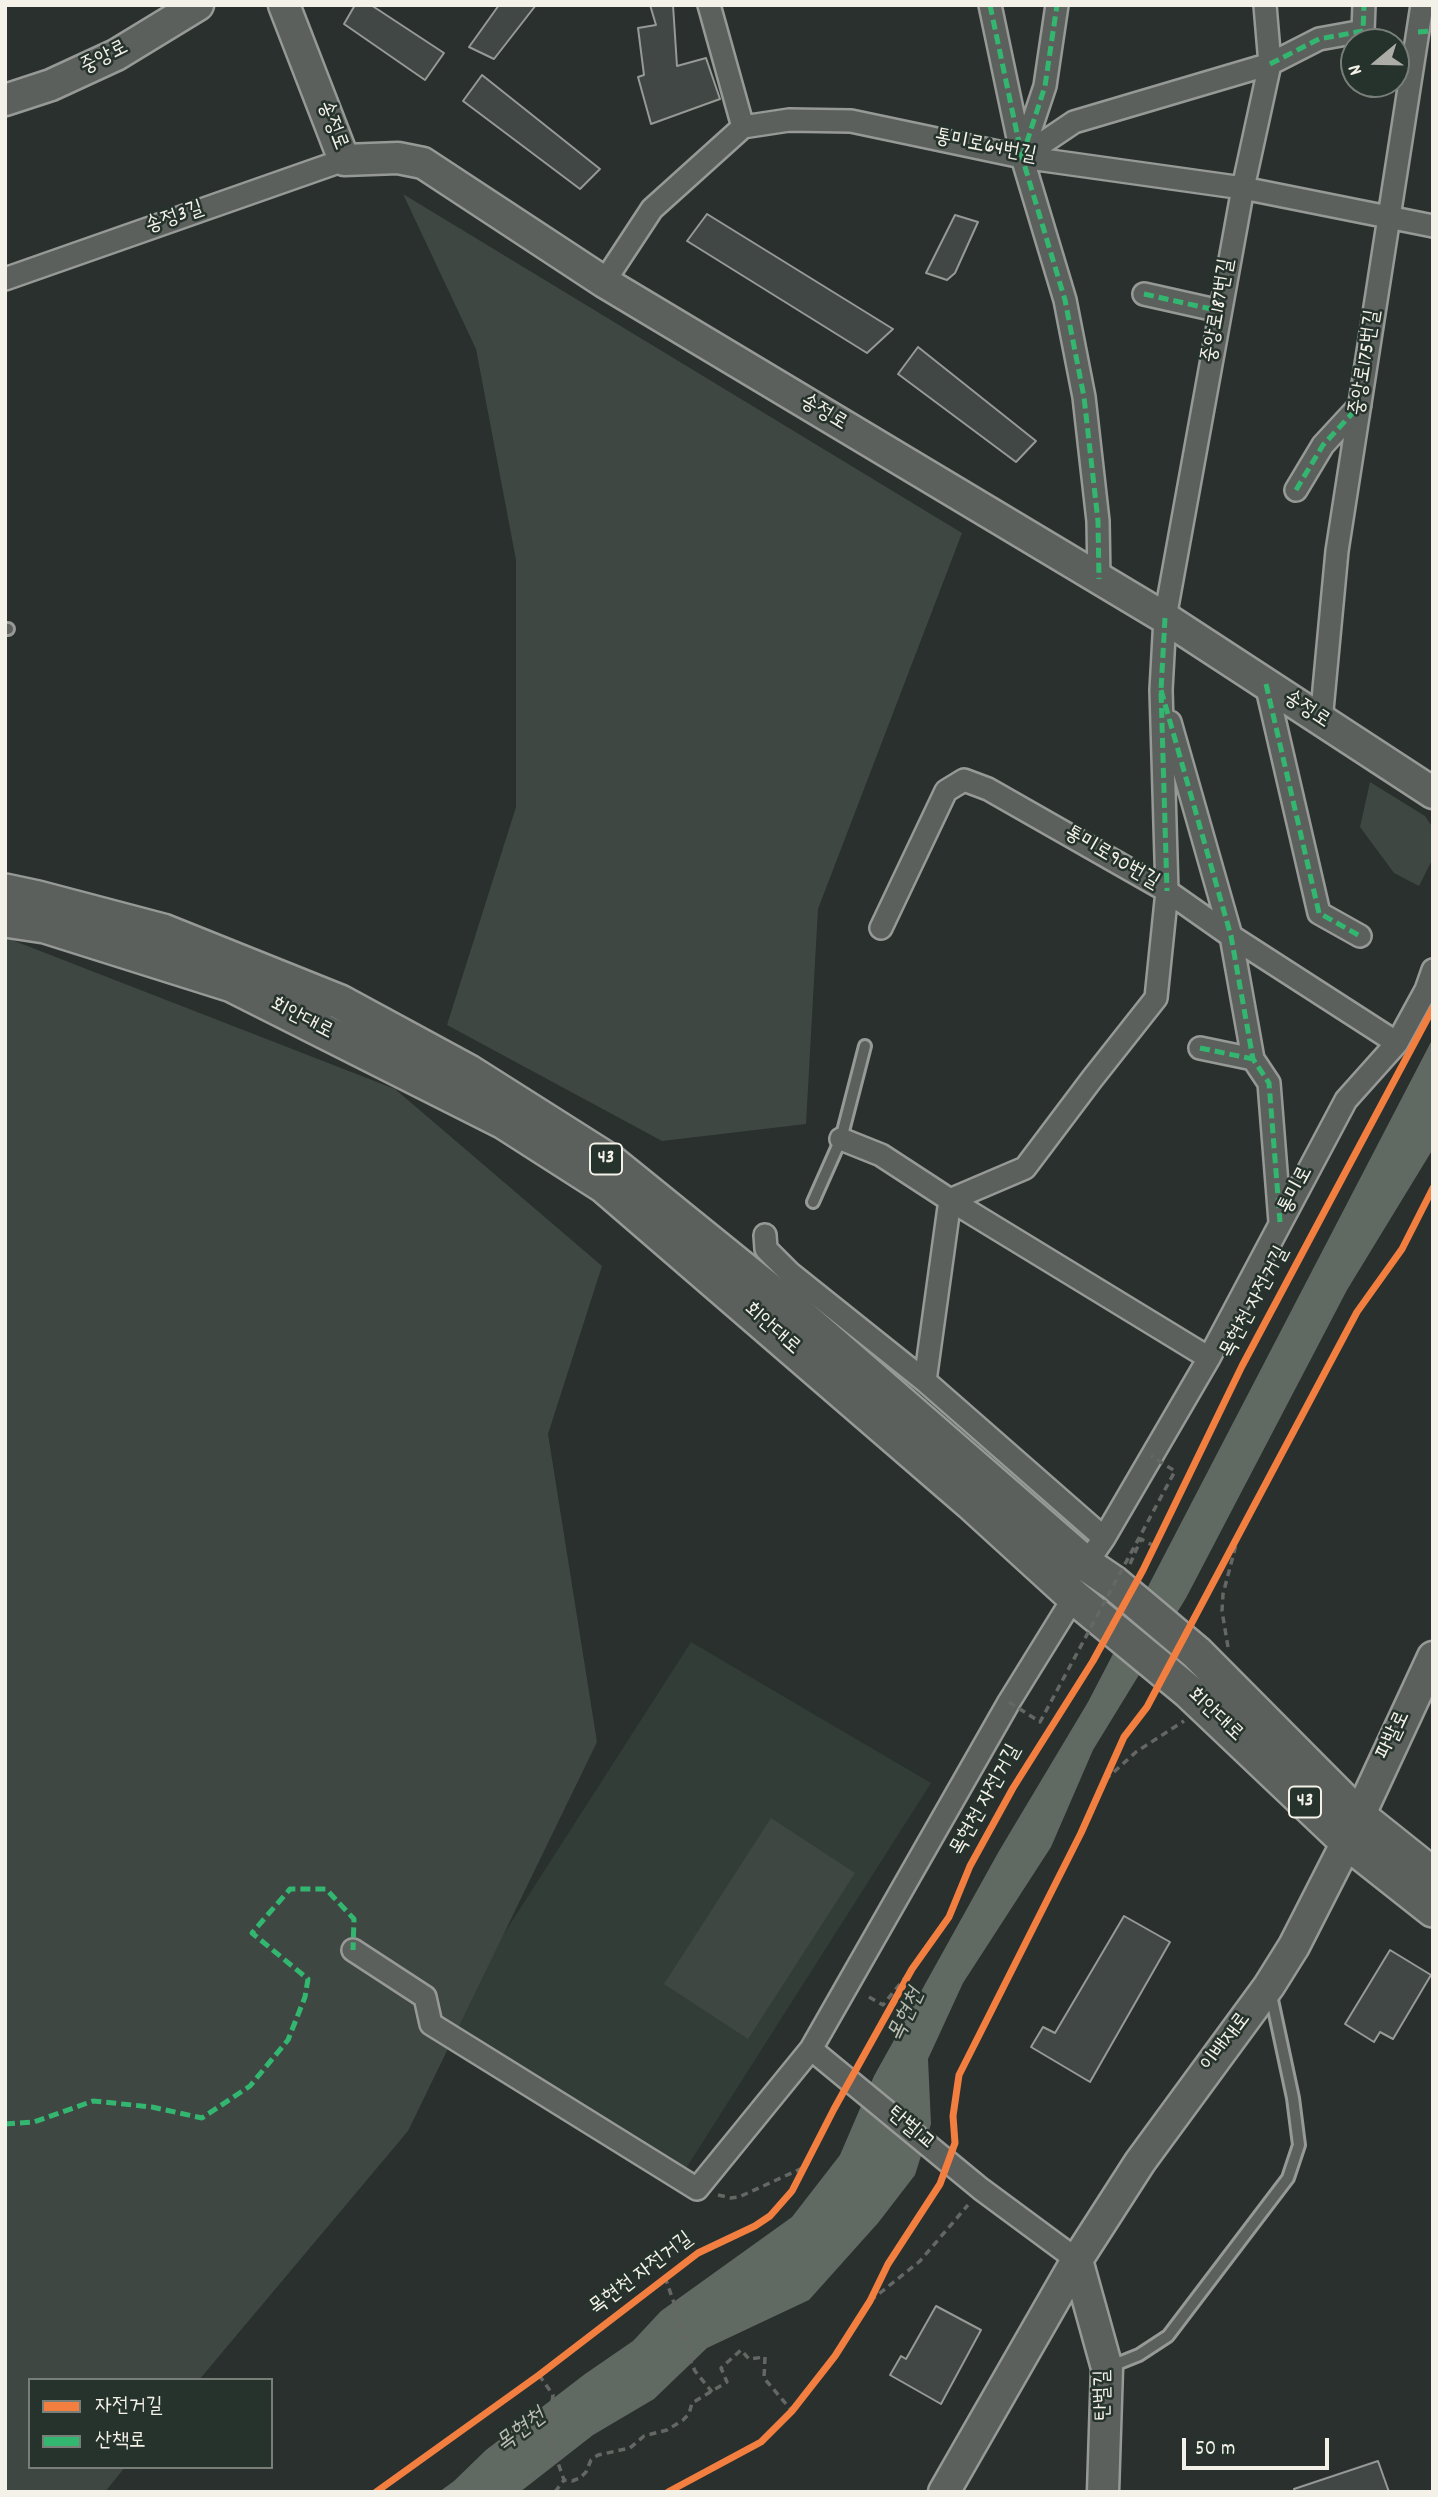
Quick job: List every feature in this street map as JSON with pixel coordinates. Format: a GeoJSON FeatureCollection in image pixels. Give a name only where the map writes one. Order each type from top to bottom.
{"type":"FeatureCollection","features":[{"type":"Feature","properties":{"kind":"main road","name":"회안대로"},"geometry":{"type":"LineString","coordinates":[[5,891],[163,931],[340,1002],[469,1072],[611,1162],[1122,1574],[1196,1652],[1353,1828],[1433,1910]]}},
{"type":"Feature","properties":{"kind":"main road","name":"회안대로"},"geometry":{"type":"LineString","coordinates":[[5,919],[45,926],[232,985],[504,1122],[604,1186],[1100,1617],[1186,1703],[1353,1828],[1433,1875]]}},
{"type":"Feature","properties":{"kind":"street","name":"중앙로"},"geometry":{"type":"LineString","coordinates":[[5,100],[51,85],[105,60],[158,32],[198,5]]}},
{"type":"Feature","properties":{"kind":"street","name":"송정로"},"geometry":{"type":"LineString","coordinates":[[284,5],[344,160],[398,158],[423,163],[604,282],[1165,618],[1433,793]]}},
{"type":"Feature","properties":{"kind":"street"},"geometry":{"type":"LineString","coordinates":[[604,282],[652,209],[743,127],[709,5]]}},
{"type":"Feature","properties":{"kind":"street"},"geometry":{"type":"LineString","coordinates":[[990,5],[1022,156],[1065,300],[1084,397],[1098,521],[1098,579]]}},
{"type":"Feature","properties":{"kind":"street"},"geometry":{"type":"LineString","coordinates":[[1022,156],[1045,86],[1057,5]]}},
{"type":"Feature","properties":{"kind":"street","name":"중앙로187번길"},"geometry":{"type":"LineString","coordinates":[[1161,690],[1165,618],[1242,188],[1270,64],[1265,5]]}},
{"type":"Feature","properties":{"kind":"street"},"geometry":{"type":"LineString","coordinates":[[1022,156],[1074,122],[1270,64],[1319,39],[1363,31],[1364,5]]}},
{"type":"Feature","properties":{"kind":"street","name":"중앙로175번길"},"geometry":{"type":"LineString","coordinates":[[1321,721],[1337,551],[1389,218],[1425,32],[1422,5]]}},
{"type":"Feature","properties":{"kind":"street","name":"통미로64번길"},"geometry":{"type":"LineString","coordinates":[[743,127],[789,120],[851,121],[1022,156],[1242,188],[1433,226]]}},
{"type":"Feature","properties":{"kind":"street","name":"송정3길"},"geometry":{"type":"LineString","coordinates":[[5,279],[344,160]]}},
{"type":"Feature","properties":{"kind":"street"},"geometry":{"type":"LineString","coordinates":[[1144,294],[1220,311]]}},
{"type":"Feature","properties":{"kind":"street"},"geometry":{"type":"LineString","coordinates":[[1296,491],[1323,445],[1360,405]]}},
{"type":"Feature","properties":{"kind":"street"},"geometry":{"type":"LineString","coordinates":[[1266,684],[1319,913],[1360,936]]}},
{"type":"Feature","properties":{"kind":"street"},"geometry":{"type":"LineString","coordinates":[[950,1200],[1025,1168],[1157,998],[1167,891],[1161,690]]}},
{"type":"Feature","properties":{"kind":"street"},"geometry":{"type":"LineString","coordinates":[[1161,690],[1231,936],[1253,1059],[1269,1083],[1280,1222]]}},
{"type":"Feature","properties":{"kind":"street","name":"통미로90번길"},"geometry":{"type":"LineString","coordinates":[[881,928],[946,791],[964,780],[988,789],[1167,891],[1231,936],[1397,1043]]}},
{"type":"Feature","properties":{"kind":"street","name":"통미로"},"geometry":{"type":"LineString","coordinates":[[1095,1551],[1209,1358],[1346,1100],[1397,1043],[1426,990],[1433,970]]}},
{"type":"Feature","properties":{"kind":"street"},"geometry":{"type":"LineString","coordinates":[[1200,1048],[1253,1059]]}},
{"type":"Feature","properties":{"kind":"street"},"geometry":{"type":"LineString","coordinates":[[841,1139],[881,1155],[1209,1358]]}},
{"type":"Feature","properties":{"kind":"street"},"geometry":{"type":"LineString","coordinates":[[925,1381],[950,1200]]}},
{"type":"Feature","properties":{"kind":"street"},"geometry":{"type":"LineString","coordinates":[[765,1235],[765,1249],[790,1273],[925,1381],[1095,1551]]}},
{"type":"Feature","properties":{"kind":"street"},"geometry":{"type":"LineString","coordinates":[[353,1950],[425,1997],[431,2024],[697,2189],[811,2049],[1009,1702],[1074,1597]]}},
{"type":"Feature","properties":{"kind":"street","name":"파발로"},"geometry":{"type":"LineString","coordinates":[[1353,1828],[1433,1657]]}},
{"type":"Feature","properties":{"kind":"street","name":"이배재로"},"geometry":{"type":"LineString","coordinates":[[951,2479],[1077,2259],[1140,2162],[1269,1986],[1294,1945],[1353,1828]]}},
{"type":"Feature","properties":{"kind":"street","name":"탄벌1교"},"geometry":{"type":"LineString","coordinates":[[811,2049],[981,2189]]}},
{"type":"Feature","properties":{"kind":"street"},"geometry":{"type":"LineString","coordinates":[[981,2189],[1077,2259]]}},
{"type":"Feature","properties":{"kind":"street","name":"탄벌길"},"geometry":{"type":"LineString","coordinates":[[1077,2259],[1107,2368],[1103,2492]]}},
{"type":"Feature","properties":{"kind":"street"},"geometry":{"type":"LineString","coordinates":[[921,2492],[951,2479]]}},
{"type":"Feature","properties":{"kind":"lane"},"geometry":{"type":"LineString","coordinates":[[813,1202],[841,1139],[864,1046]]}},
{"type":"Feature","properties":{"kind":"lane"},"geometry":{"type":"LineString","coordinates":[[1107,2368],[1139,2355],[1168,2336],[1287,2178],[1299,2145],[1293,2098],[1269,1986]]}},
{"type":"Feature","properties":{"kind":"path"},"geometry":{"type":"LineString","coordinates":[[1009,1702],[1040,1722],[1175,1471],[1151,1456]]}},
{"type":"Feature","properties":{"kind":"path"},"geometry":{"type":"LineString","coordinates":[[1218,1575],[1243,1529]]}},
{"type":"Feature","properties":{"kind":"path"},"geometry":{"type":"LineString","coordinates":[[1148,1558],[1160,1534]]}},
{"type":"Feature","properties":{"kind":"path"},"geometry":{"type":"LineString","coordinates":[[1122,1574],[1141,1539],[1154,1546]]}},
{"type":"Feature","properties":{"kind":"path"},"geometry":{"type":"LineString","coordinates":[[1228,1653],[1222,1611],[1223,1594],[1237,1541]]}},
{"type":"Feature","properties":{"kind":"path"},"geometry":{"type":"LineString","coordinates":[[1105,1780],[1186,1703]]}},
{"type":"Feature","properties":{"kind":"path"},"geometry":{"type":"LineString","coordinates":[[1100,1791],[1114,1759]]}},
{"type":"Feature","properties":{"kind":"path"},"geometry":{"type":"LineString","coordinates":[[869,1997],[883,2005],[920,1958]]}},
{"type":"Feature","properties":{"kind":"path"},"geometry":{"type":"LineString","coordinates":[[887,2014],[912,1969]]}},
{"type":"Feature","properties":{"kind":"path"},"geometry":{"type":"LineString","coordinates":[[797,2183],[812,2155]]}},
{"type":"Feature","properties":{"kind":"path"},"geometry":{"type":"LineString","coordinates":[[717,2195],[739,2197],[807,2166]]}},
{"type":"Feature","properties":{"kind":"path"},"geometry":{"type":"LineString","coordinates":[[870,2301],[920,2261],[981,2189]]}},
{"type":"Feature","properties":{"kind":"path"},"geometry":{"type":"LineString","coordinates":[[863,2312],[882,2276]]}},
{"type":"Feature","properties":{"kind":"path"},"geometry":{"type":"LineString","coordinates":[[665,2277],[676,2314],[688,2341],[691,2362],[712,2392]]}},
{"type":"Feature","properties":{"kind":"path"},"geometry":{"type":"LineString","coordinates":[[564,2480],[580,2478],[591,2460],[598,2455],[630,2448],[644,2436],[667,2430],[683,2420],[689,2414],[692,2403],[727,2382],[721,2368],[741,2350],[749,2359],[765,2357],[764,2378],[792,2411]]}},
{"type":"Feature","properties":{"kind":"path"},"geometry":{"type":"LineString","coordinates":[[528,2383],[550,2367]]}},
{"type":"Feature","properties":{"kind":"path"},"geometry":{"type":"LineString","coordinates":[[539,2375],[553,2395],[548,2434],[564,2480]]}},
{"type":"Feature","properties":{"kind":"path"},"geometry":{"type":"LineString","coordinates":[[783,2420],[800,2400]]}},
{"type":"Feature","properties":{"kind":"path"},"geometry":{"type":"LineString","coordinates":[[555,2492],[564,2480]]}},
{"type":"Feature","properties":{"kind":"shaded area"},"geometry":{"type":"Polygon","coordinates":[[[403,194],[962,533],[818,909],[806,1124],[662,1141],[447,1025],[516,807],[516,560],[476,349],[403,194]]]}},
{"type":"Feature","properties":{"kind":"shaded area"},"geometry":{"type":"Polygon","coordinates":[[[1370,782],[1425,816],[1433,828],[1433,858],[1419,886],[1394,873],[1360,827],[1370,782]]]}},
{"type":"Feature","properties":{"kind":"shaded area"},"geometry":{"type":"Polygon","coordinates":[[[5,939],[395,1089],[602,1266],[548,1434],[597,1742],[408,2131],[201,2378],[28,2378],[28,2469],[123,2469],[105,2492],[5,2492],[5,939]]]}},
{"type":"Feature","properties":{"kind":"shaded area"},"geometry":{"type":"Polygon","coordinates":[[[691,1642],[931,1783],[685,2170],[446,2024],[691,1642]]]}},
{"type":"Feature","properties":{"kind":"shaded area"},"geometry":{"type":"Polygon","coordinates":[[[771,1818],[855,1873],[748,2039],[664,1984],[771,1818]]]}},
{"type":"Feature","properties":{"kind":"water","name":"목현천"},"geometry":{"type":"Polygon","coordinates":[[[1433,1038],[1433,1149],[1347,1290],[1186,1598],[1093,1750],[1051,1847],[963,1983],[928,2059],[931,2124],[915,2175],[878,2223],[809,2300],[707,2348],[654,2399],[593,2435],[520,2492],[439,2492],[486,2450],[633,2341],[661,2311],[792,2217],[840,2155],[874,2076],[999,1851],[1088,1702],[1433,1038]]]}},
{"type":"Feature","properties":{"kind":"building"},"geometry":{"type":"Polygon","coordinates":[[[355,5],[371,5],[444,53],[425,80],[344,24],[355,5]]]}},
{"type":"Feature","properties":{"kind":"building"},"geometry":{"type":"Polygon","coordinates":[[[499,5],[536,5],[494,59],[469,47],[499,5]]]}},
{"type":"Feature","properties":{"kind":"building"},"geometry":{"type":"Polygon","coordinates":[[[650,5],[673,5],[677,66],[706,58],[720,99],[651,124],[638,77],[644,75],[638,28],[656,25],[650,5]]]}},
{"type":"Feature","properties":{"kind":"building"},"geometry":{"type":"Polygon","coordinates":[[[482,75],[600,169],[580,189],[463,101],[482,75]]]}},
{"type":"Feature","properties":{"kind":"building"},"geometry":{"type":"Polygon","coordinates":[[[707,214],[893,329],[867,353],[687,241],[707,214]]]}},
{"type":"Feature","properties":{"kind":"building"},"geometry":{"type":"Polygon","coordinates":[[[955,215],[978,222],[955,273],[947,280],[926,273],[955,215]]]}},
{"type":"Feature","properties":{"kind":"building"},"geometry":{"type":"Polygon","coordinates":[[[918,347],[1036,441],[1016,462],[898,374],[918,347]]]}},
{"type":"Feature","properties":{"kind":"building"},"geometry":{"type":"Polygon","coordinates":[[[1124,1916],[1170,1942],[1090,2082],[1031,2047],[1043,2027],[1055,2033],[1124,1916]]]}},
{"type":"Feature","properties":{"kind":"building"},"geometry":{"type":"Polygon","coordinates":[[[1390,1950],[1431,1975],[1393,2039],[1380,2032],[1374,2042],[1345,2024],[1390,1950]]]}},
{"type":"Feature","properties":{"kind":"building"},"geometry":{"type":"Polygon","coordinates":[[[936,2306],[981,2330],[941,2404],[890,2375],[901,2356],[906,2359],[936,2306]]]}},
{"type":"Feature","properties":{"kind":"building"},"geometry":{"type":"Polygon","coordinates":[[[1378,2461],[1389,2492],[1295,2492],[1294,2489],[1378,2461]]]}},
{"type":"Feature","properties":{"kind":"marked path"},"geometry":{"type":"LineString","coordinates":[[990,5],[1022,157],[1065,300],[1084,397],[1098,521],[1099,579]]}},
{"type":"Feature","properties":{"kind":"marked path"},"geometry":{"type":"LineString","coordinates":[[1022,157],[1045,86],[1057,5]]}},
{"type":"Feature","properties":{"kind":"marked path"},"geometry":{"type":"LineString","coordinates":[[1270,64],[1319,39],[1363,31],[1364,5]]}},
{"type":"Feature","properties":{"kind":"marked path"},"geometry":{"type":"LineString","coordinates":[[1418,32],[1433,31]]}},
{"type":"Feature","properties":{"kind":"marked path"},"geometry":{"type":"LineString","coordinates":[[1144,294],[1220,311]]}},
{"type":"Feature","properties":{"kind":"marked path"},"geometry":{"type":"LineString","coordinates":[[1296,490],[1323,445],[1360,405]]}},
{"type":"Feature","properties":{"kind":"marked path"},"geometry":{"type":"LineString","coordinates":[[1165,618],[1161,690],[1167,891]]}},
{"type":"Feature","properties":{"kind":"marked path"},"geometry":{"type":"LineString","coordinates":[[1266,684],[1319,913],[1360,936]]}},
{"type":"Feature","properties":{"kind":"marked path"},"geometry":{"type":"LineString","coordinates":[[1161,690],[1231,936],[1253,1059],[1269,1083],[1280,1222]]}},
{"type":"Feature","properties":{"kind":"marked path"},"geometry":{"type":"LineString","coordinates":[[1200,1048],[1253,1059]]}},
{"type":"Feature","properties":{"kind":"marked path"},"geometry":{"type":"LineString","coordinates":[[5,2124],[34,2122],[93,2101],[152,2107],[202,2118],[250,2086],[288,2040],[305,1997],[308,1979],[252,1933],[290,1889],[326,1889],[354,1919],[353,1950]]}},
{"type":"Feature","properties":{"kind":"cycle path","name":"목현천 자전거길"},"geometry":{"type":"LineString","coordinates":[[376,2492],[539,2375],[698,2253],[770,2216],[792,2191],[912,1969],[949,1917],[970,1866],[1013,1788],[1093,1661],[1143,1570],[1242,1366],[1433,1008]]}},
{"type":"Feature","properties":{"kind":"cycle path"},"geometry":{"type":"LineString","coordinates":[[668,2492],[761,2442],[792,2411],[835,2356],[870,2301],[888,2264],[940,2184],[955,2143],[953,2116],[959,2075],[1081,1833],[1124,1737],[1147,1707],[1357,1312],[1402,1249],[1433,1188]]}}]}
